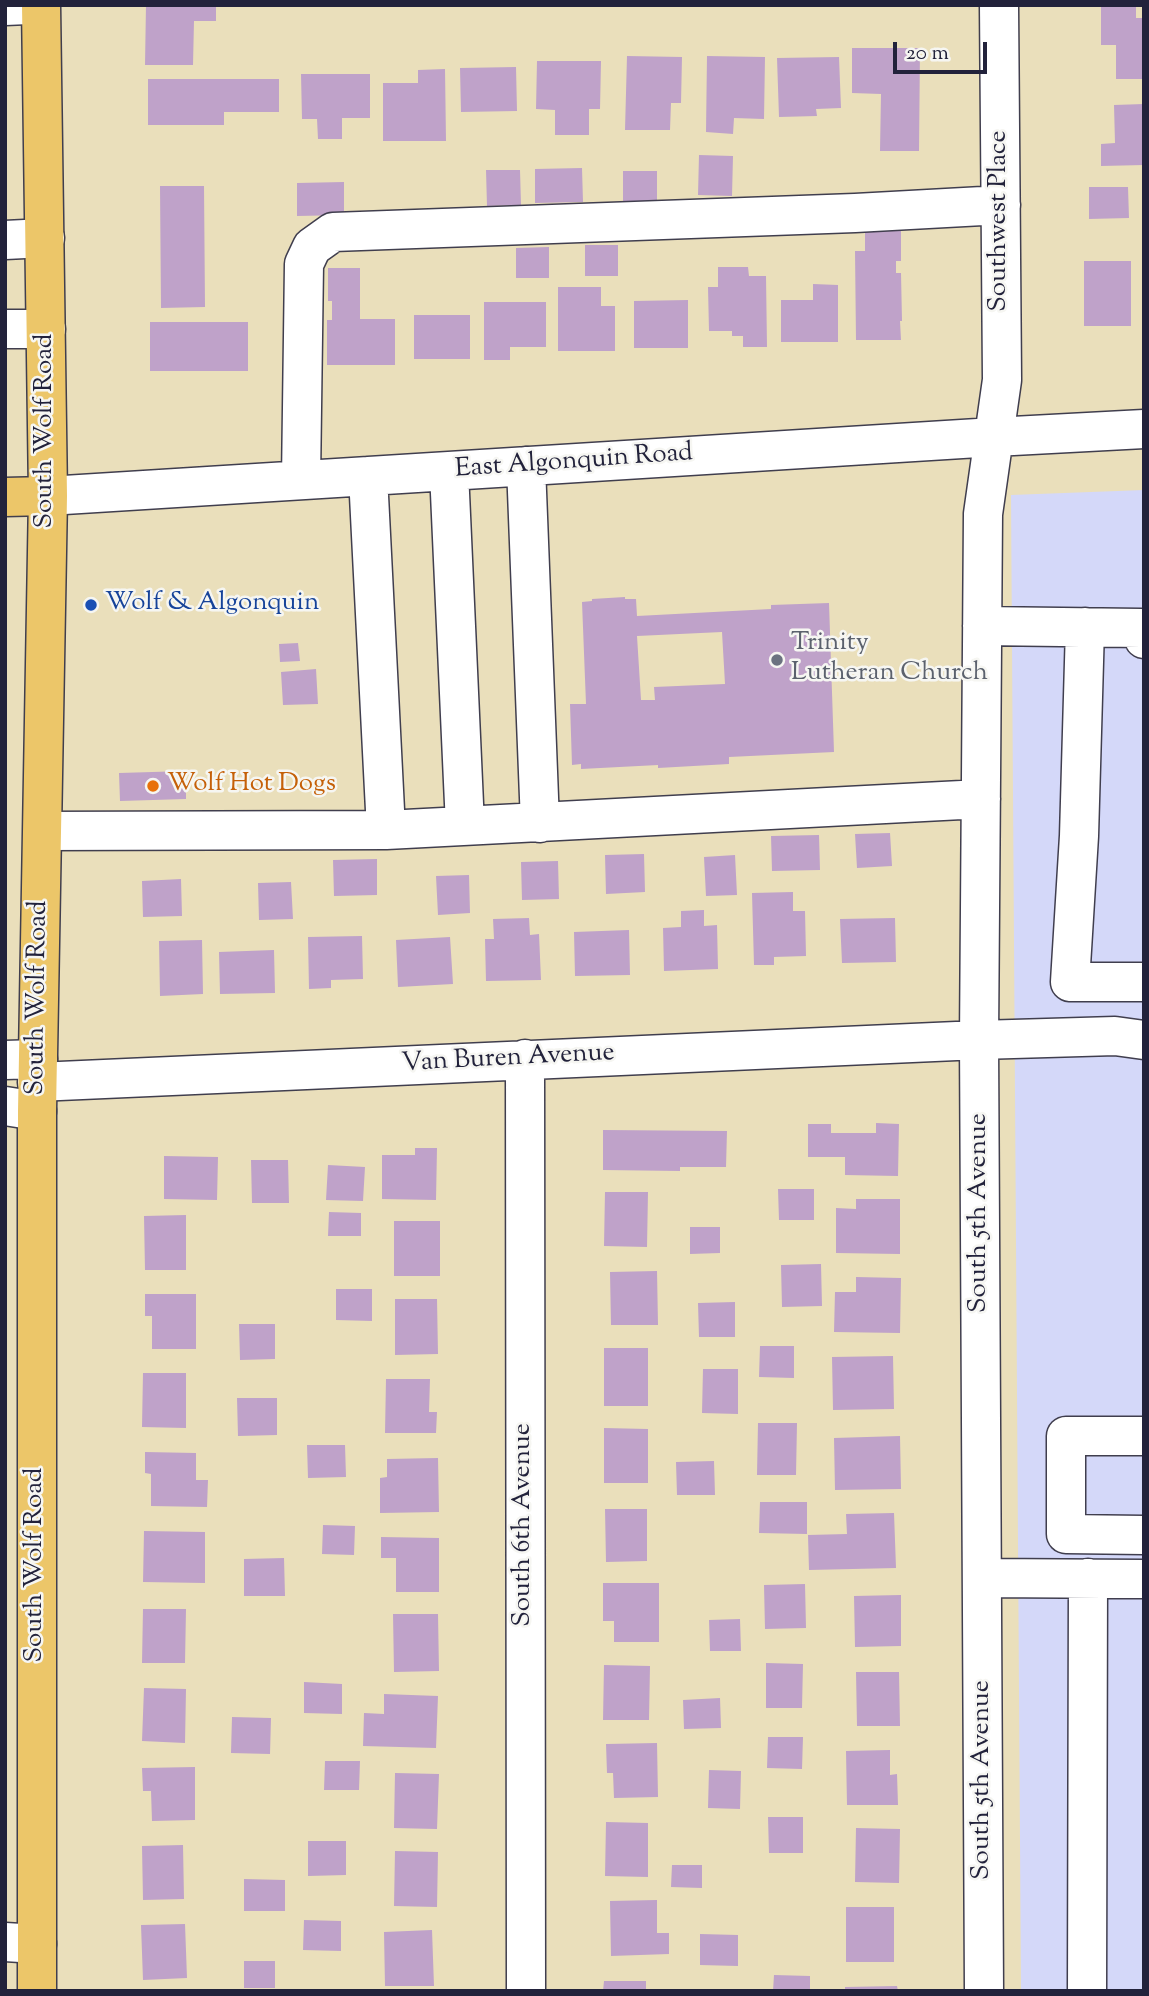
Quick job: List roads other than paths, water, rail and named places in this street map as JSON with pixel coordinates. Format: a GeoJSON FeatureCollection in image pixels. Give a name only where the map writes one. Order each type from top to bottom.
{"type":"FeatureCollection","features":[{"type":"Feature","properties":{"kind":"main road","name":"South Wolf Road"},"geometry":{"type":"LineString","coordinates":[[37,1991],[21,1943],[25,1083],[43,831],[48,496],[41,5]]}},
{"type":"Feature","properties":{"kind":"main road","name":"East Algonquin Road"},"geometry":{"type":"LineString","coordinates":[[5,497],[48,496]]}},
{"type":"Feature","properties":{"kind":"street"},"geometry":{"type":"LineString","coordinates":[[5,6],[27,5]]}},
{"type":"Feature","properties":{"kind":"street","name":"Southwest Place"},"geometry":{"type":"LineString","coordinates":[[994,437],[1002,380],[999,5]]}},
{"type":"Feature","properties":{"kind":"street"},"geometry":{"type":"LineString","coordinates":[[301,480],[303,264],[312,247],[333,232],[1001,205]]}},
{"type":"Feature","properties":{"kind":"street"},"geometry":{"type":"LineString","coordinates":[[5,240],[45,239]]}},
{"type":"Feature","properties":{"kind":"street"},"geometry":{"type":"LineString","coordinates":[[5,330],[46,329]]}},
{"type":"Feature","properties":{"kind":"street","name":"East Algonquin Road"},"geometry":{"type":"LineString","coordinates":[[48,496],[1144,429]]}},
{"type":"Feature","properties":{"kind":"street","name":"South 5th Avenue"},"geometry":{"type":"LineString","coordinates":[[984,1991],[984,1578],[979,1040],[983,514],[994,437]]}},
{"type":"Feature","properties":{"kind":"street"},"geometry":{"type":"LineString","coordinates":[[526,466],[540,823]]}},
{"type":"Feature","properties":{"kind":"street"},"geometry":{"type":"LineString","coordinates":[[449,471],[465,826]]}},
{"type":"Feature","properties":{"kind":"street"},"geometry":{"type":"LineString","coordinates":[[368,476],[386,831]]}},
{"type":"Feature","properties":{"kind":"street"},"geometry":{"type":"LineString","coordinates":[[982,626],[1141,628],[1144,639]]}},
{"type":"Feature","properties":{"kind":"street"},"geometry":{"type":"LineString","coordinates":[[1086,627],[1079,836],[1070,982],[1144,982]]}},
{"type":"Feature","properties":{"kind":"street"},"geometry":{"type":"LineString","coordinates":[[43,831],[386,831],[981,799]]}},
{"type":"Feature","properties":{"kind":"street","name":"Van Buren Avenue"},"geometry":{"type":"LineString","coordinates":[[25,1083],[979,1040],[1115,1036],[1144,1040]]}},
{"type":"Feature","properties":{"kind":"street","name":"South 6th Avenue"},"geometry":{"type":"LineString","coordinates":[[525,1059],[526,1991]]}},
{"type":"Feature","properties":{"kind":"street"},"geometry":{"type":"LineString","coordinates":[[1144,1436],[1066,1436],[1066,1534],[1144,1535]]}},
{"type":"Feature","properties":{"kind":"street"},"geometry":{"type":"LineString","coordinates":[[984,1578],[1144,1579]]}},
{"type":"Feature","properties":{"kind":"street"},"geometry":{"type":"LineString","coordinates":[[1087,1991],[1088,1578]]}},
{"type":"Feature","properties":{"kind":"place","name":"Wolf & Algonquin"},"geometry":{"type":"Point","coordinates":[91,605]}},
{"type":"Feature","properties":{"kind":"place","name":"Trinity Lutheran Church"},"geometry":{"type":"Point","coordinates":[777,660]}},
{"type":"Feature","properties":{"kind":"place","name":"Wolf Hot Dogs"},"geometry":{"type":"Point","coordinates":[153,786]}}]}
